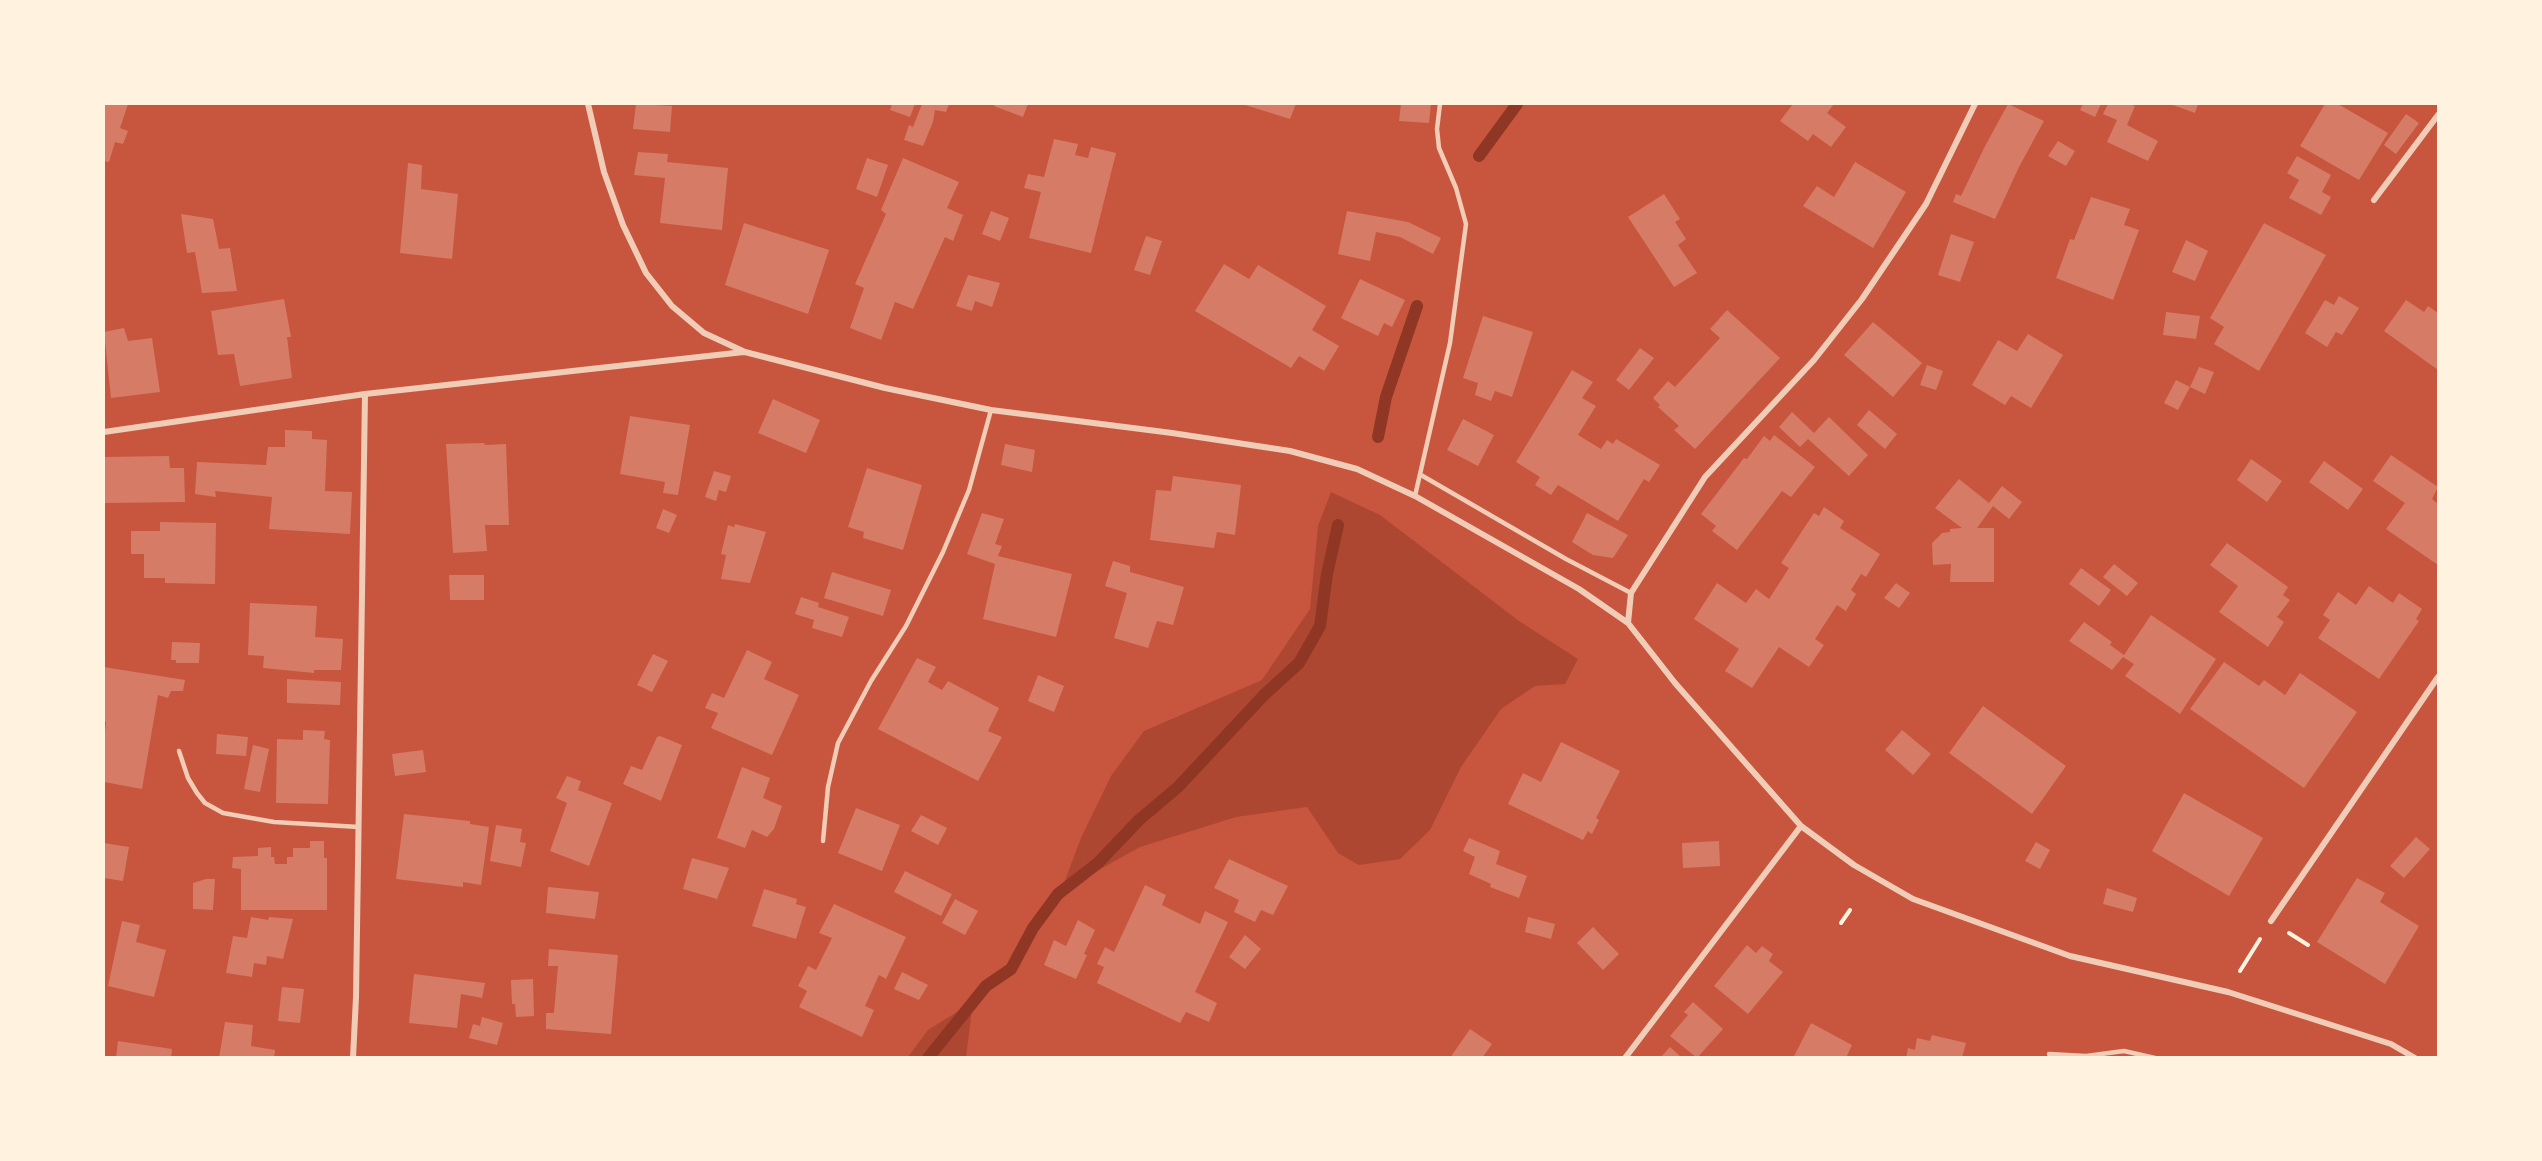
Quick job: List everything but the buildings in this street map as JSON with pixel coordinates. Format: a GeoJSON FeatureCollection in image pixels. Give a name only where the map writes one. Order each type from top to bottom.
{"type":"FeatureCollection","features":[{"type":"Feature","properties":{"kind":"street"},"geometry":{"type":"LineString","coordinates":[[588,104],[604,171],[623,225],[646,273],[672,306],[704,333],[745,352],[885,388],[991,410],[1172,432],[1290,451],[1357,469],[1415,496],[1579,589],[1628,623],[1675,683],[1801,826],[1854,865],[1913,899],[2070,956],[2228,992],[2391,1044],[2415,1058]]}},
{"type":"Feature","properties":{"kind":"street"},"geometry":{"type":"LineString","coordinates":[[1628,623],[1631,593],[1705,477],[1814,360],[1862,299],[1926,204],[1975,104]]}},
{"type":"Feature","properties":{"kind":"street"},"geometry":{"type":"LineString","coordinates":[[2374,200],[2439,115]]}},
{"type":"Feature","properties":{"kind":"street"},"geometry":{"type":"LineString","coordinates":[[104,432],[365,394],[745,352]]}},
{"type":"Feature","properties":{"kind":"street"},"geometry":{"type":"LineString","coordinates":[[353,1058],[365,394]]}},
{"type":"Feature","properties":{"kind":"street"},"geometry":{"type":"LineString","coordinates":[[2271,921],[2439,677]]}},
{"type":"Feature","properties":{"kind":"street"},"geometry":{"type":"LineString","coordinates":[[1625,1058],[1801,826]]}},
{"type":"Feature","properties":{"kind":"lane"},"geometry":{"type":"LineString","coordinates":[[1415,496],[1450,344],[1466,224],[1456,188],[1439,148],[1437,129],[1440,104]]}},
{"type":"Feature","properties":{"kind":"lane"},"geometry":{"type":"LineString","coordinates":[[823,841],[828,787],[838,743],[871,681],[906,626],[943,552],[969,490],[991,410]]}},
{"type":"Feature","properties":{"kind":"lane"},"geometry":{"type":"LineString","coordinates":[[1421,475],[1566,559],[1631,593]]}},
{"type":"Feature","properties":{"kind":"lane"},"geometry":{"type":"LineString","coordinates":[[179,751],[197,794],[205,803],[223,813],[274,822],[358,828]]}},
{"type":"Feature","properties":{"kind":"lane"},"geometry":{"type":"LineString","coordinates":[[2049,1054],[2086,1056],[2124,1051],[2155,1058]]}},
{"type":"Feature","properties":{"kind":"path"},"geometry":{"type":"LineString","coordinates":[[1841,923],[1850,910]]}},
{"type":"Feature","properties":{"kind":"path"},"geometry":{"type":"LineString","coordinates":[[2228,992],[2271,921]]}},
{"type":"Feature","properties":{"kind":"shaded area"},"geometry":{"type":"Polygon","coordinates":[[[1331,492],[1380,515],[1519,621],[1578,659],[1565,684],[1535,686],[1501,709],[1461,767],[1430,830],[1400,859],[1359,865],[1338,853],[1307,807],[1236,817],[1140,847],[1061,891],[1081,838],[1111,776],[1144,731],[1262,680],[1310,609],[1318,526],[1331,492]]]}},
{"type":"Feature","properties":{"kind":"shaded area"},"geometry":{"type":"Polygon","coordinates":[[[973,1002],[966,1057],[908,1057],[928,1030],[973,1002]]]}},
{"type":"Feature","properties":{"kind":"waterway"},"geometry":{"type":"LineString","coordinates":[[1479,156],[1517,104]]}},
{"type":"Feature","properties":{"kind":"waterway"},"geometry":{"type":"LineString","coordinates":[[1378,437],[1386,397],[1417,306]]}},
{"type":"Feature","properties":{"kind":"waterway"},"geometry":{"type":"LineString","coordinates":[[928,1058],[986,986],[1011,969],[1033,928],[1058,894],[1098,863],[1139,820],[1178,787],[1264,695],[1299,663],[1320,626],[1327,574],[1338,525]]}}]}
